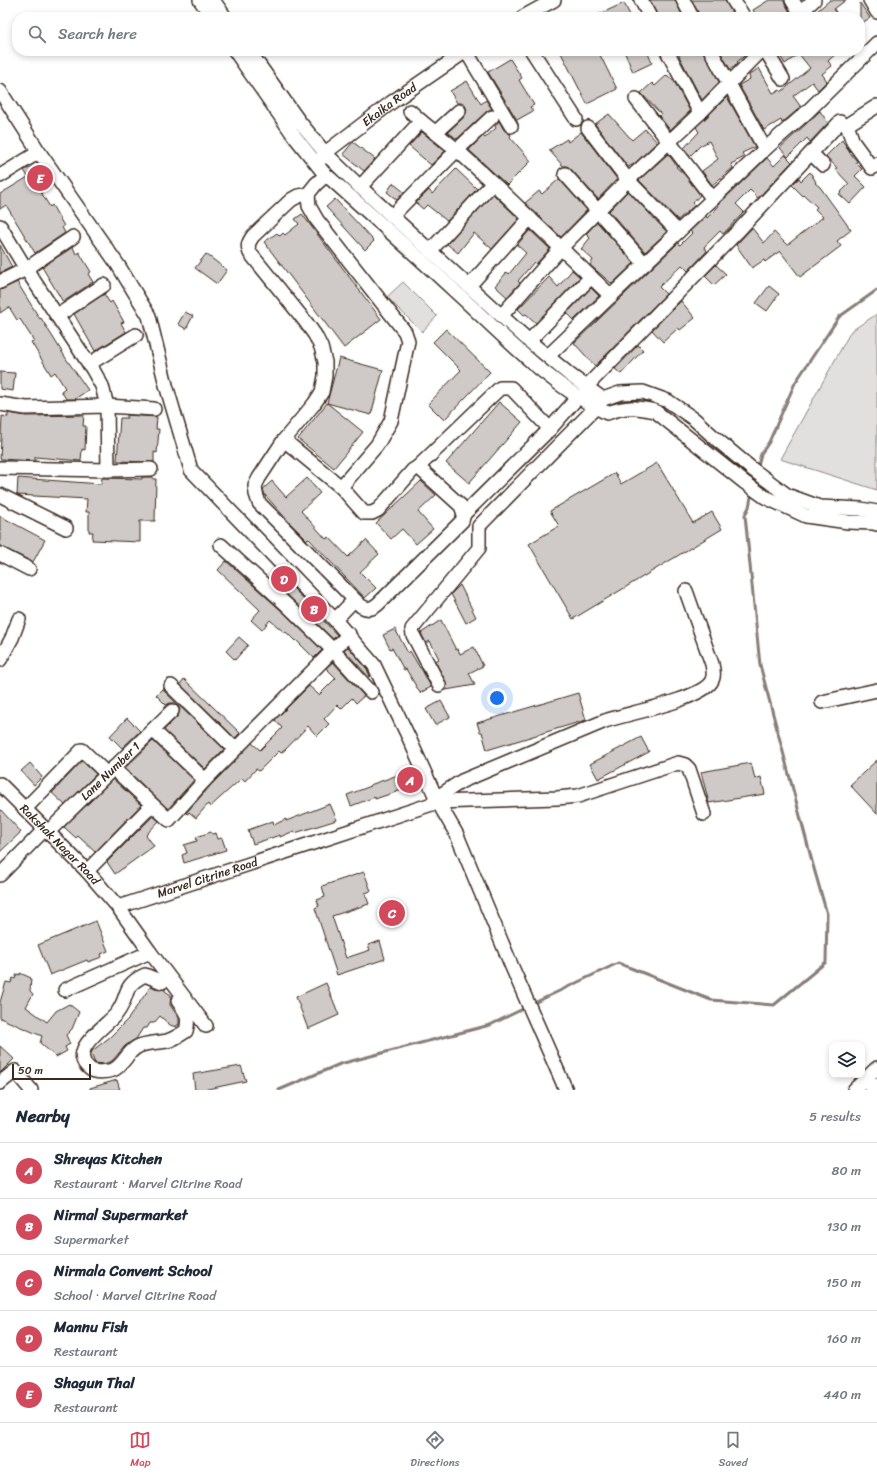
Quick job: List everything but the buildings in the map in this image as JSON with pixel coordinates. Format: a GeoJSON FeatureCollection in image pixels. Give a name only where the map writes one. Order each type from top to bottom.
{"type":"FeatureCollection","features":[{"type":"Feature","properties":{"kind":"street"},"geometry":{"type":"LineString","coordinates":[[200,0],[208,12]]}},
{"type":"Feature","properties":{"kind":"street"},"geometry":{"type":"LineString","coordinates":[[213,0],[221,12]]}},
{"type":"Feature","properties":{"kind":"street"},"geometry":{"type":"LineString","coordinates":[[532,12],[554,0]]}},
{"type":"Feature","properties":{"kind":"street"},"geometry":{"type":"LineString","coordinates":[[641,0],[647,12]]}},
{"type":"Feature","properties":{"kind":"street"},"geometry":{"type":"LineString","coordinates":[[683,0],[689,12]]}},
{"type":"Feature","properties":{"kind":"street"},"geometry":{"type":"LineString","coordinates":[[733,0],[741,12]]}},
{"type":"Feature","properties":{"kind":"street"},"geometry":{"type":"LineString","coordinates":[[792,0],[797,12]]}},
{"type":"Feature","properties":{"kind":"street"},"geometry":{"type":"LineString","coordinates":[[801,12],[814,0]]}},
{"type":"Feature","properties":{"kind":"street"},"geometry":{"type":"LineString","coordinates":[[870,0],[877,12]]}},
{"type":"Feature","properties":{"kind":"street"},"geometry":{"type":"LineString","coordinates":[[865,55],[877,43]]}},
{"type":"Feature","properties":{"kind":"street"},"geometry":{"type":"LineString","coordinates":[[238,56],[295,137],[326,175],[522,353],[578,397],[600,403]]}},
{"type":"Feature","properties":{"kind":"street"},"geometry":{"type":"LineString","coordinates":[[253,56],[298,120],[325,153],[360,187],[530,341],[586,387],[607,413],[624,407],[655,411],[765,497],[806,516],[848,522],[877,524]]}},
{"type":"Feature","properties":{"kind":"street","name":"Ekaika Road"},"geometry":{"type":"LineString","coordinates":[[316,164],[325,153],[392,102],[459,56]]}},
{"type":"Feature","properties":{"kind":"street"},"geometry":{"type":"LineString","coordinates":[[469,56],[512,126]]}},
{"type":"Feature","properties":{"kind":"street"},"geometry":{"type":"LineString","coordinates":[[535,56],[576,118]]}},
{"type":"Feature","properties":{"kind":"street"},"geometry":{"type":"LineString","coordinates":[[670,56],[700,113]]}},
{"type":"Feature","properties":{"kind":"street"},"geometry":{"type":"LineString","coordinates":[[714,56],[765,149]]}},
{"type":"Feature","properties":{"kind":"street"},"geometry":{"type":"LineString","coordinates":[[502,315],[561,248],[628,180],[700,113],[756,56]]}},
{"type":"Feature","properties":{"kind":"street"},"geometry":{"type":"LineString","coordinates":[[769,56],[783,79]]}},
{"type":"Feature","properties":{"kind":"street"},"geometry":{"type":"LineString","coordinates":[[548,356],[765,149],[807,112],[864,56]]}},
{"type":"Feature","properties":{"kind":"street"},"geometry":{"type":"LineString","coordinates":[[0,91],[39,152],[118,265],[149,316],[166,385],[191,470],[335,620],[374,665],[439,802],[457,835],[477,885],[566,1090]]}},
{"type":"Feature","properties":{"kind":"street"},"geometry":{"type":"LineString","coordinates":[[636,99],[713,199]]}},
{"type":"Feature","properties":{"kind":"street"},"geometry":{"type":"LineString","coordinates":[[877,106],[847,124],[853,142],[872,168],[877,164]]}},
{"type":"Feature","properties":{"kind":"street"},"geometry":{"type":"LineString","coordinates":[[435,133],[459,110]]}},
{"type":"Feature","properties":{"kind":"street"},"geometry":{"type":"LineString","coordinates":[[410,111],[457,150],[493,183],[611,296]]}},
{"type":"Feature","properties":{"kind":"street"},"geometry":{"type":"LineString","coordinates":[[392,216],[492,117]]}},
{"type":"Feature","properties":{"kind":"street"},"geometry":{"type":"LineString","coordinates":[[360,187],[421,121]]}},
{"type":"Feature","properties":{"kind":"street"},"geometry":{"type":"LineString","coordinates":[[586,387],[840,122]]}},
{"type":"Feature","properties":{"kind":"street"},"geometry":{"type":"LineString","coordinates":[[588,128],[628,180],[678,232]]}},
{"type":"Feature","properties":{"kind":"street"},"geometry":{"type":"LineString","coordinates":[[0,176],[39,152]]}},
{"type":"Feature","properties":{"kind":"street"},"geometry":{"type":"LineString","coordinates":[[811,153],[823,165]]}},
{"type":"Feature","properties":{"kind":"street"},"geometry":{"type":"LineString","coordinates":[[565,174],[645,264]]}},
{"type":"Feature","properties":{"kind":"street"},"geometry":{"type":"LineString","coordinates":[[326,175],[308,194],[298,196],[291,200],[253,236],[248,243],[250,253],[315,335],[321,347],[325,362],[325,376],[322,392],[284,440],[257,482],[256,494],[259,503],[354,600],[366,609],[372,609],[378,604],[462,521],[464,514],[550,429],[578,397]]}},
{"type":"Feature","properties":{"kind":"street"},"geometry":{"type":"LineString","coordinates":[[430,251],[493,183]]}},
{"type":"Feature","properties":{"kind":"street"},"geometry":{"type":"LineString","coordinates":[[308,194],[309,206],[317,220],[405,332],[408,341],[391,421],[377,444],[341,487]]}},
{"type":"Feature","properties":{"kind":"street"},"geometry":{"type":"LineString","coordinates":[[469,286],[530,218]]}},
{"type":"Feature","properties":{"kind":"street"},"geometry":{"type":"LineString","coordinates":[[0,226],[102,386],[107,406],[108,470]]}},
{"type":"Feature","properties":{"kind":"street"},"geometry":{"type":"LineString","coordinates":[[0,282],[26,269],[73,237]]}},
{"type":"Feature","properties":{"kind":"street"},"geometry":{"type":"LineString","coordinates":[[530,341],[591,277]]}},
{"type":"Feature","properties":{"kind":"street"},"geometry":{"type":"LineString","coordinates":[[57,316],[104,285]]}},
{"type":"Feature","properties":{"kind":"street"},"geometry":{"type":"LineString","coordinates":[[89,364],[136,335]]}},
{"type":"Feature","properties":{"kind":"street"},"geometry":{"type":"LineString","coordinates":[[284,440],[341,487],[364,513],[372,513],[378,510],[413,470],[418,467],[500,388],[511,388],[550,429]]}},
{"type":"Feature","properties":{"kind":"street"},"geometry":{"type":"LineString","coordinates":[[439,685],[413,635],[412,629],[479,548],[480,526],[600,403],[620,393],[643,392],[668,401],[694,419],[747,465],[787,495],[820,506],[862,509],[877,512]]}},
{"type":"Feature","properties":{"kind":"street"},"geometry":{"type":"LineString","coordinates":[[0,404],[26,408],[107,406],[154,409]]}},
{"type":"Feature","properties":{"kind":"street"},"geometry":{"type":"LineString","coordinates":[[740,478],[747,465]]}},
{"type":"Feature","properties":{"kind":"street"},"geometry":{"type":"LineString","coordinates":[[418,467],[456,502],[464,514]]}},
{"type":"Feature","properties":{"kind":"street"},"geometry":{"type":"LineString","coordinates":[[0,468],[108,470],[151,469]]}},
{"type":"Feature","properties":{"kind":"street"},"geometry":{"type":"LineString","coordinates":[[0,495],[66,528]]}},
{"type":"Feature","properties":{"kind":"street"},"geometry":{"type":"LineString","coordinates":[[221,545],[289,607],[333,650],[371,692]]}},
{"type":"Feature","properties":{"kind":"street"},"geometry":{"type":"LineString","coordinates":[[0,554],[29,569]]}},
{"type":"Feature","properties":{"kind":"street"},"geometry":{"type":"LineString","coordinates":[[439,802],[442,794],[462,781],[605,721],[689,697],[704,689],[711,682],[714,676],[712,664],[686,592]]}},
{"type":"Feature","properties":{"kind":"street"},"geometry":{"type":"LineString","coordinates":[[335,620],[354,600]]}},
{"type":"Feature","properties":{"kind":"street"},"geometry":{"type":"LineString","coordinates":[[0,660],[12,638],[19,619]]}},
{"type":"Feature","properties":{"kind":"street"},"geometry":{"type":"LineString","coordinates":[[25,809],[82,750],[169,820],[205,780],[348,634]]}},
{"type":"Feature","properties":{"kind":"street"},"geometry":{"type":"LineString","coordinates":[[171,686],[235,749]]}},
{"type":"Feature","properties":{"kind":"street"},"geometry":{"type":"LineString","coordinates":[[822,702],[877,690]]}},
{"type":"Feature","properties":{"kind":"street","name":"Lane Number 1"},"geometry":{"type":"LineString","coordinates":[[0,875],[172,711]]}},
{"type":"Feature","properties":{"kind":"street"},"geometry":{"type":"LineString","coordinates":[[153,730],[205,780]]}},
{"type":"Feature","properties":{"kind":"street","name":"Marvel Citrine Road"},"geometry":{"type":"LineString","coordinates":[[118,907],[439,802],[543,799],[578,796],[678,763],[685,764],[689,769],[704,814]]}},
{"type":"Feature","properties":{"kind":"street","name":"Rakshak Nagar Road"},"geometry":{"type":"LineString","coordinates":[[0,784],[87,871],[118,907]]}},
{"type":"Feature","properties":{"kind":"street"},"geometry":{"type":"LineString","coordinates":[[87,871],[152,805]]}},
{"type":"Feature","properties":{"kind":"street"},"geometry":{"type":"LineString","coordinates":[[118,907],[150,952],[165,979],[170,990],[186,1013],[188,1022],[186,1031],[168,1041],[139,1046],[131,1051],[122,1063],[113,1070],[103,1072],[93,1071],[84,1064],[82,1054],[89,1041],[118,1012],[128,987],[137,979],[145,975],[165,979],[206,1026]]}},
{"type":"Feature","properties":{"kind":"street"},"geometry":{"type":"LineString","coordinates":[[65,990],[150,952]]}},
{"type":"Feature","properties":{"kind":"street"},"geometry":{"type":"LineString","coordinates":[[854,1090],[877,1068]]}},
{"type":"Feature","properties":{"kind":"street"},"geometry":{"type":"LineString","coordinates":[[0,1083],[15,1071],[31,1090]]}},
{"type":"Feature","properties":{"kind":"street"},"geometry":{"type":"LineString","coordinates":[[871,1090],[877,1085]]}},
{"type":"Feature","properties":{"kind":"shaded area"},"geometry":{"type":"Polygon","coordinates":[[[403,282],[437,316],[422,332],[387,297],[403,282]]]}},
{"type":"Feature","properties":{"kind":"shaded area"},"geometry":{"type":"Polygon","coordinates":[[[877,314],[877,490],[780,459],[851,331],[877,314]]]}},
{"type":"Feature","properties":{"kind":"waterway"},"geometry":{"type":"LineString","coordinates":[[757,469],[761,454],[769,442],[795,383],[839,317],[877,290]]}},
{"type":"Feature","properties":{"kind":"waterway"},"geometry":{"type":"LineString","coordinates":[[532,1004],[618,963],[711,1000],[774,1005],[826,962],[827,914],[760,665],[745,515],[749,507],[752,492]]}},
{"type":"Feature","properties":{"kind":"waterway"},"geometry":{"type":"LineString","coordinates":[[279,1090],[340,1064],[490,1025],[527,1007]]}},
{"type":"Feature","properties":{"kind":"place","name":"Shagun Thal"},"geometry":{"type":"Point","coordinates":[40,178]}},
{"type":"Feature","properties":{"kind":"place","name":"Mannu Fish"},"geometry":{"type":"Point","coordinates":[284,579]}},
{"type":"Feature","properties":{"kind":"place","name":"Nirmal Supermarket"},"geometry":{"type":"Point","coordinates":[314,609]}},
{"type":"Feature","properties":{"kind":"place","name":"Shreyas Kitchen"},"geometry":{"type":"Point","coordinates":[410,780]}},
{"type":"Feature","properties":{"kind":"place","name":"Nirmala Convent School"},"geometry":{"type":"Point","coordinates":[392,913]}}]}
